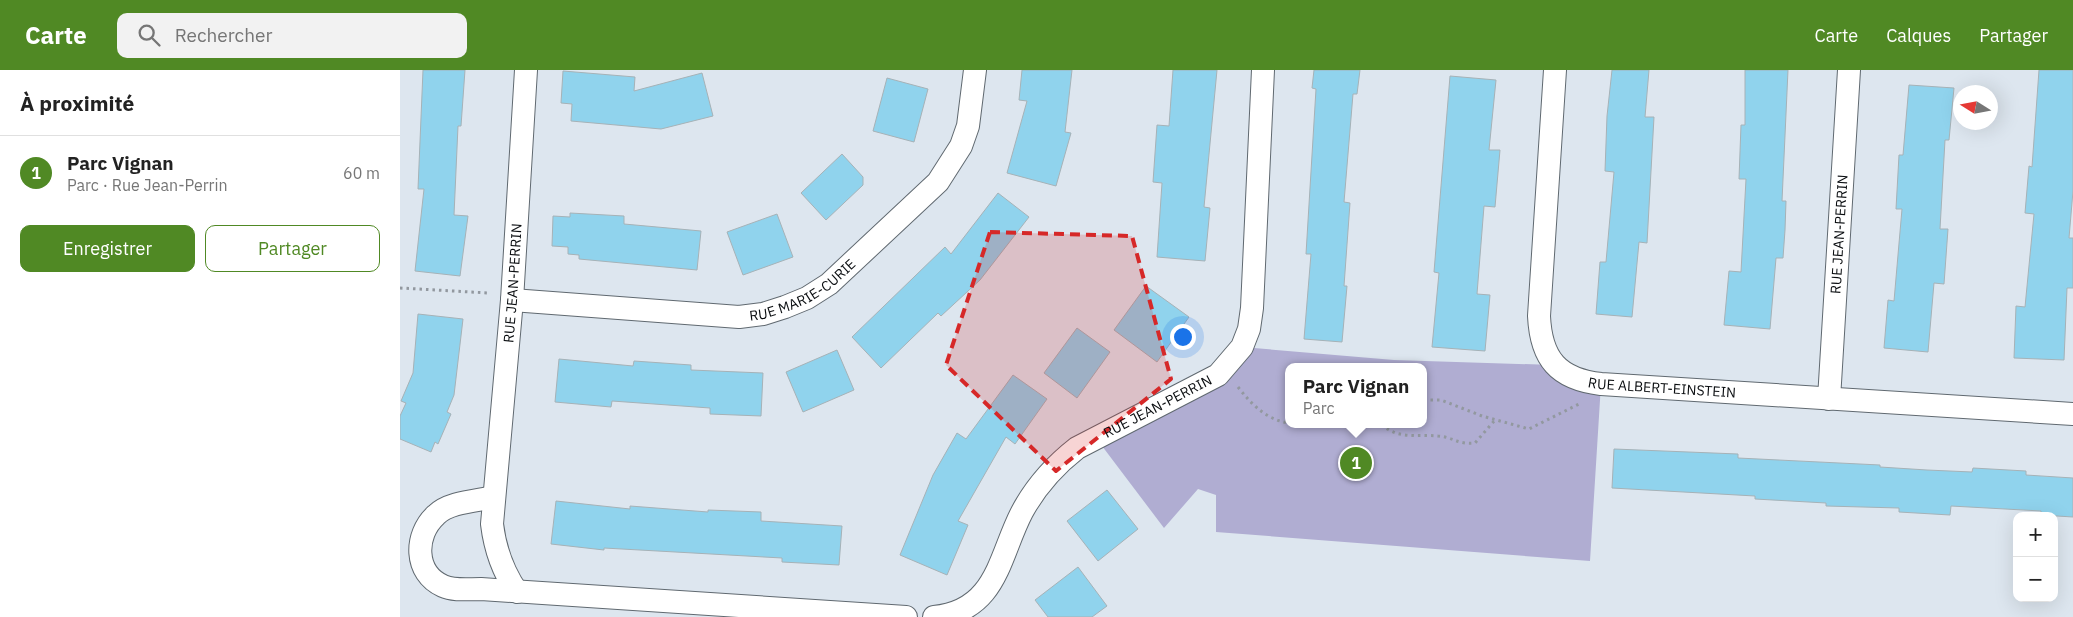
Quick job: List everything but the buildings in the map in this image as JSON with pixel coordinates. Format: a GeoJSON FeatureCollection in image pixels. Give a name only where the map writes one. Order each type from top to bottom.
{"type":"FeatureCollection","features":[{"type":"Feature","properties":{"kind":"street","name":"RUE JEAN-PERRIN"},"geometry":{"type":"LineString","coordinates":[[516,592],[504,574],[494,541],[494,497],[512,297],[526,70]]}},
{"type":"Feature","properties":{"kind":"street","name":"RUE MARIE-CURIE"},"geometry":{"type":"LineString","coordinates":[[512,297],[739,317],[763,314],[807,298],[829,284],[938,182],[956,155],[968,126],[975,70]]}},
{"type":"Feature","properties":{"kind":"street","name":"RUE JEAN-PERRIN"},"geometry":{"type":"LineString","coordinates":[[934,617],[963,611],[978,599],[992,583],[1022,513],[1045,476],[1059,462],[1077,448],[1218,376],[1242,348],[1249,329],[1251,315],[1263,70]]}},
{"type":"Feature","properties":{"kind":"street","name":"RUE ALBERT-EINSTEIN"},"geometry":{"type":"LineString","coordinates":[[1555,70],[1539,316],[1540,334],[1554,365],[1582,382],[2073,414]]}},
{"type":"Feature","properties":{"kind":"street","name":"RUE JEAN-PERRIN"},"geometry":{"type":"LineString","coordinates":[[1829,399],[1848,70]]}},
{"type":"Feature","properties":{"kind":"street"},"geometry":{"type":"LineString","coordinates":[[494,497],[446,509],[436,514],[422,538],[420,551],[422,566],[430,578],[444,586],[459,589],[906,617]]}},
{"type":"Feature","properties":{"kind":"path"},"geometry":{"type":"LineString","coordinates":[[400,288],[512,297]]}},
{"type":"Feature","properties":{"kind":"path"},"geometry":{"type":"LineString","coordinates":[[1224,369],[1253,407],[1278,421],[1285,422]]}},
{"type":"Feature","properties":{"kind":"path"},"geometry":{"type":"LineString","coordinates":[[1427,400],[1441,400],[1495,420],[1529,429],[1579,406],[1582,382]]}},
{"type":"Feature","properties":{"kind":"path"},"geometry":{"type":"LineString","coordinates":[[1385,428],[1401,435],[1440,436],[1462,445],[1475,443],[1495,420]]}},
{"type":"Feature","properties":{"kind":"highlighted area"},"geometry":{"type":"Polygon","coordinates":[[[990,232],[1132,236],[1171,379],[1056,471],[946,365],[990,232]]]}},
{"type":"Feature","properties":{"kind":"shaded area"},"geometry":{"type":"Polygon","coordinates":[[[1242,347],[1394,360],[1554,365],[1601,384],[1590,561],[1216,532],[1216,495],[1198,489],[1164,528],[1096,438],[1242,347]]]}},
{"type":"Feature","properties":{"kind":"place","name":"Parc Vignan"},"geometry":{"type":"Point","coordinates":[1356,463]}}]}
